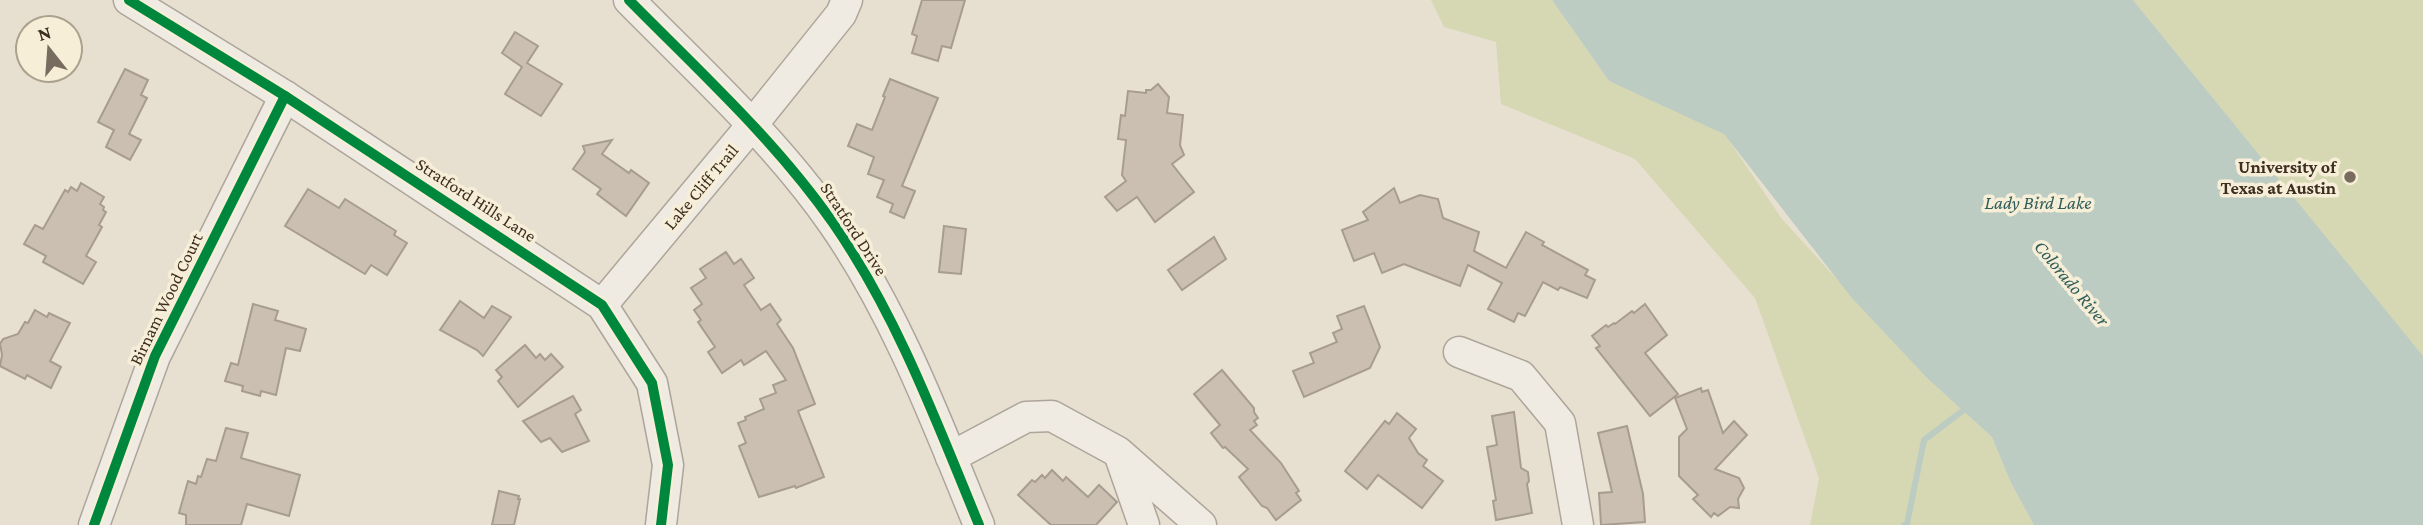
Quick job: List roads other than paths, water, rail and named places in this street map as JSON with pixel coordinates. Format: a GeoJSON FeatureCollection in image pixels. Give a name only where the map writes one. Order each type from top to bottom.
{"type":"FeatureCollection","features":[{"type":"Feature","properties":{"kind":"street","name":"Stratford Hills Lane"},"geometry":{"type":"LineString","coordinates":[[129,0],[285,96],[602,305],[652,383],[668,465],[661,525]]}},
{"type":"Feature","properties":{"kind":"street","name":"Stratford Drive"},"geometry":{"type":"LineString","coordinates":[[629,0],[752,125],[799,179],[840,234],[886,313],[979,525]]}},
{"type":"Feature","properties":{"kind":"street","name":"Lake Cliff Trail"},"geometry":{"type":"LineString","coordinates":[[602,305],[841,15],[847,0]]}},
{"type":"Feature","properties":{"kind":"street","name":"Birnam Wood Court"},"geometry":{"type":"LineString","coordinates":[[94,525],[155,356],[285,96]]}},
{"type":"Feature","properties":{"kind":"street"},"geometry":{"type":"LineString","coordinates":[[1459,352],[1521,376],[1560,423],[1578,525]]}},
{"type":"Feature","properties":{"kind":"street"},"geometry":{"type":"LineString","coordinates":[[951,457],[1026,417],[1052,416],[1118,452],[1201,525]]}},
{"type":"Feature","properties":{"kind":"street"},"geometry":{"type":"LineString","coordinates":[[1118,452],[1144,525]]}},
{"type":"Feature","properties":{"kind":"water","name":"Lady Bird Lake"},"geometry":{"type":"Polygon","coordinates":[[[1552,0],[2133,0],[2423,356],[2423,525],[2034,525],[2011,483],[1992,437],[1928,379],[1851,297],[1724,134],[1609,81],[1552,0]]]}},
{"type":"Feature","properties":{"kind":"waterway"},"geometry":{"type":"LineString","coordinates":[[1904,525],[1907,524],[1924,440],[1969,406]]}},
{"type":"Feature","properties":{"kind":"place","name":"University of Texas at Austin"},"geometry":{"type":"Point","coordinates":[2350,177]}},
{"type":"Feature","properties":{"kind":"water label","name":"Colorado River"},"geometry":{"type":"Point","coordinates":[2072,283]}}]}
